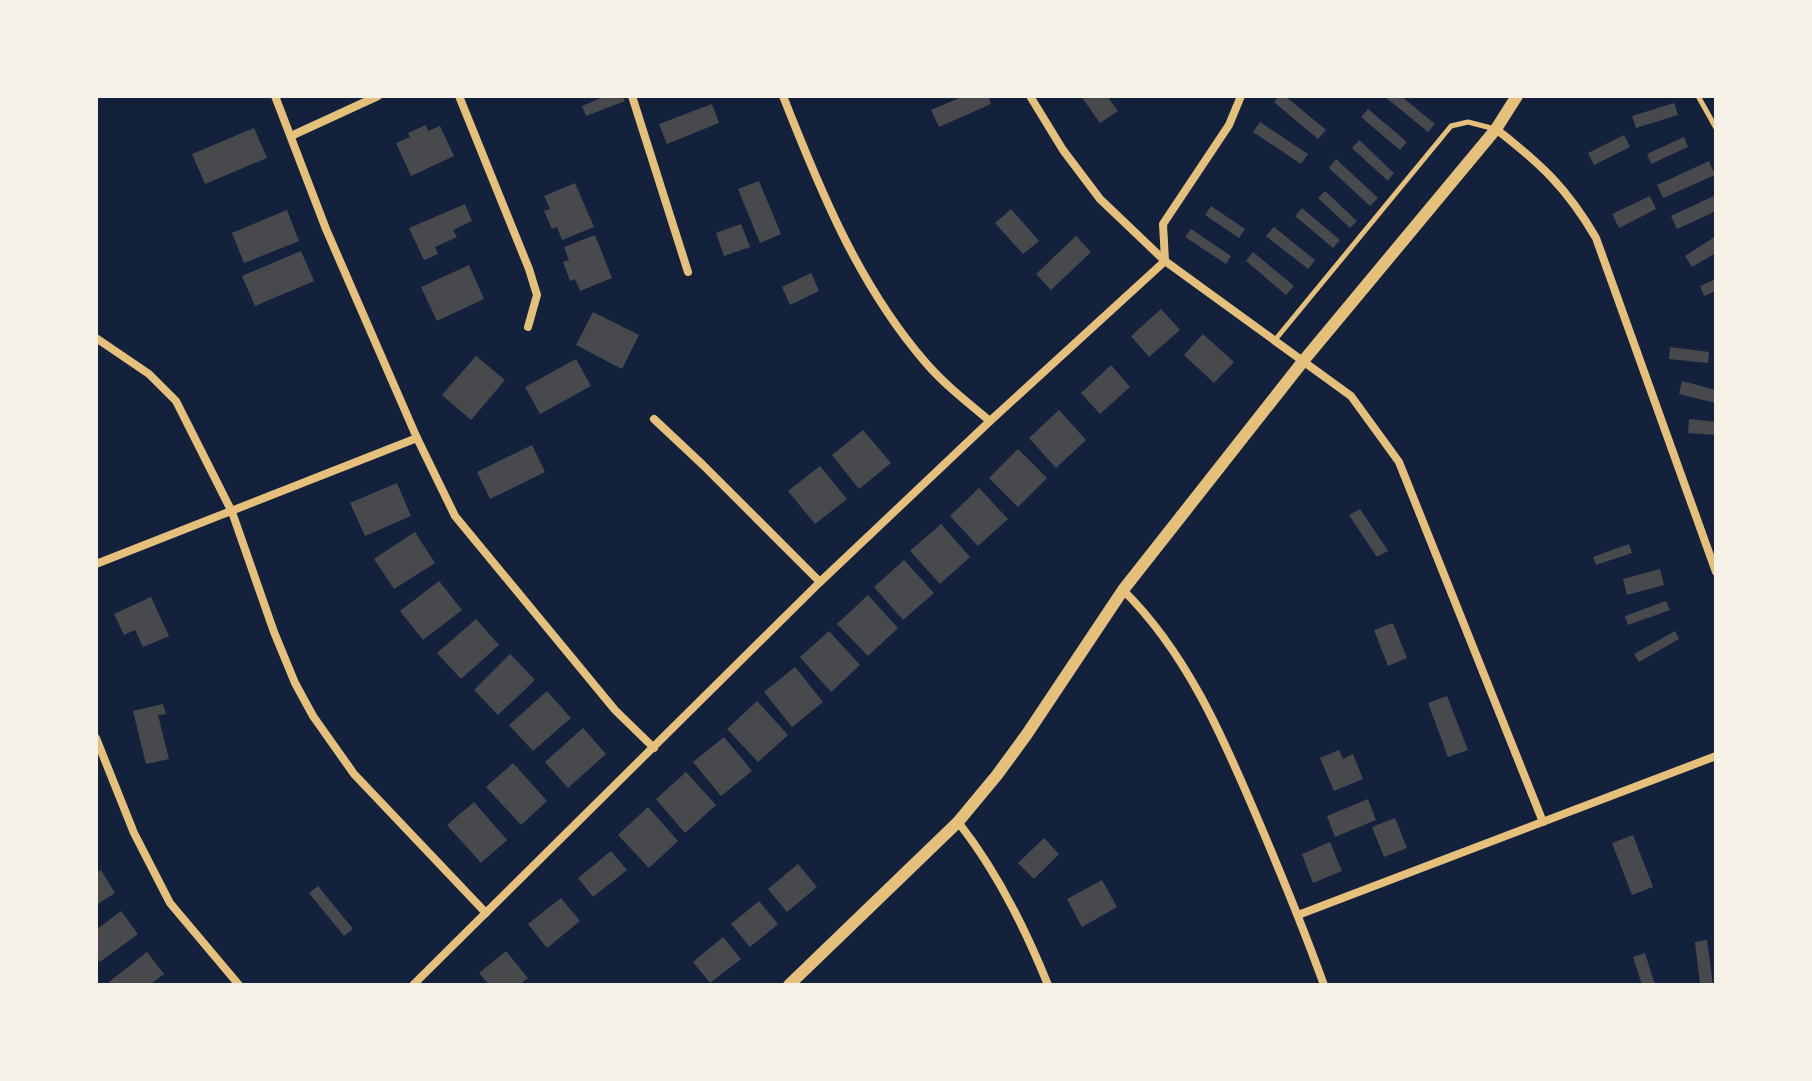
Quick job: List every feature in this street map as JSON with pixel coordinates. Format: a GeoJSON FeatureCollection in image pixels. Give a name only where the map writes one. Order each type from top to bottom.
{"type":"FeatureCollection","features":[{"type":"Feature","properties":{"kind":"street"},"geometry":{"type":"LineString","coordinates":[[275,96],[326,229],[417,438],[455,516],[615,710],[654,748]]}},
{"type":"Feature","properties":{"kind":"street"},"geometry":{"type":"LineString","coordinates":[[291,136],[378,96]]}},
{"type":"Feature","properties":{"kind":"street"},"geometry":{"type":"LineString","coordinates":[[459,96],[537,295],[528,327]]}},
{"type":"Feature","properties":{"kind":"street"},"geometry":{"type":"LineString","coordinates":[[632,96],[688,272]]}},
{"type":"Feature","properties":{"kind":"street"},"geometry":{"type":"LineString","coordinates":[[783,96],[839,230],[899,329],[927,364],[990,421]]}},
{"type":"Feature","properties":{"kind":"street"},"geometry":{"type":"LineString","coordinates":[[1030,96],[1063,150],[1100,199],[1165,261],[1351,396],[1399,462],[1543,822]]}},
{"type":"Feature","properties":{"kind":"street"},"geometry":{"type":"LineString","coordinates":[[1165,261],[1163,224],[1229,125],[1241,96]]}},
{"type":"Feature","properties":{"kind":"street"},"geometry":{"type":"LineString","coordinates":[[789,985],[958,822],[1027,734],[1123,590],[1304,360],[1496,129],[1517,96]]}},
{"type":"Feature","properties":{"kind":"street"},"geometry":{"type":"LineString","coordinates":[[1496,129],[1557,180],[1577,205],[1596,238],[1716,572]]}},
{"type":"Feature","properties":{"kind":"street"},"geometry":{"type":"LineString","coordinates":[[413,985],[820,582],[1165,261]]}},
{"type":"Feature","properties":{"kind":"street"},"geometry":{"type":"LineString","coordinates":[[96,338],[149,374],[176,401],[232,512],[274,632],[295,683],[313,716],[354,774],[486,913]]}},
{"type":"Feature","properties":{"kind":"street"},"geometry":{"type":"LineString","coordinates":[[654,419],[820,582]]}},
{"type":"Feature","properties":{"kind":"street"},"geometry":{"type":"LineString","coordinates":[[96,564],[417,438]]}},
{"type":"Feature","properties":{"kind":"street"},"geometry":{"type":"LineString","coordinates":[[1123,590],[1159,628],[1191,679],[1231,756],[1324,985]]}},
{"type":"Feature","properties":{"kind":"street"},"geometry":{"type":"LineString","coordinates":[[96,738],[134,833],[170,903],[239,985]]}},
{"type":"Feature","properties":{"kind":"street"},"geometry":{"type":"LineString","coordinates":[[1298,915],[1716,756]]}},
{"type":"Feature","properties":{"kind":"street"},"geometry":{"type":"LineString","coordinates":[[958,822],[978,847],[1015,912],[1048,985]]}},
{"type":"Feature","properties":{"kind":"lane"},"geometry":{"type":"LineString","coordinates":[[1698,96],[1716,128]]}},
{"type":"Feature","properties":{"kind":"lane"},"geometry":{"type":"LineString","coordinates":[[1275,340],[1451,126],[1468,122],[1496,129]]}},
{"type":"Feature","properties":{"kind":"building"},"geometry":{"type":"Polygon","coordinates":[[[606,96],[622,96],[625,101],[586,116],[582,106],[606,96]]]}},
{"type":"Feature","properties":{"kind":"building"},"geometry":{"type":"Polygon","coordinates":[[[964,96],[988,96],[991,104],[939,127],[931,110],[964,96]]]}},
{"type":"Feature","properties":{"kind":"building"},"geometry":{"type":"Polygon","coordinates":[[[1081,96],[1107,96],[1118,111],[1100,123],[1081,96]]]}},
{"type":"Feature","properties":{"kind":"building"},"geometry":{"type":"Polygon","coordinates":[[[1279,96],[1285,96],[1326,130],[1318,139],[1274,102],[1279,96]]]}},
{"type":"Feature","properties":{"kind":"building"},"geometry":{"type":"Polygon","coordinates":[[[1384,96],[1401,96],[1435,124],[1428,132],[1384,96]]]}},
{"type":"Feature","properties":{"kind":"building"},"geometry":{"type":"Polygon","coordinates":[[[1674,103],[1678,115],[1636,128],[1632,116],[1674,103]]]}},
{"type":"Feature","properties":{"kind":"building"},"geometry":{"type":"Polygon","coordinates":[[[712,104],[719,123],[667,144],[659,124],[712,104]]]}},
{"type":"Feature","properties":{"kind":"building"},"geometry":{"type":"Polygon","coordinates":[[[1368,109],[1407,142],[1400,150],[1361,117],[1368,109]]]}},
{"type":"Feature","properties":{"kind":"building"},"geometry":{"type":"Polygon","coordinates":[[[1260,122],[1308,154],[1301,164],[1253,132],[1260,122]]]}},
{"type":"Feature","properties":{"kind":"building"},"geometry":{"type":"Polygon","coordinates":[[[426,125],[428,131],[440,126],[454,156],[411,176],[396,143],[410,137],[408,133],[426,125]]]}},
{"type":"Feature","properties":{"kind":"building"},"geometry":{"type":"Polygon","coordinates":[[[254,128],[267,158],[205,184],[192,154],[254,128]]]}},
{"type":"Feature","properties":{"kind":"building"},"geometry":{"type":"Polygon","coordinates":[[[1624,135],[1630,147],[1594,165],[1588,153],[1624,135]]]}},
{"type":"Feature","properties":{"kind":"building"},"geometry":{"type":"Polygon","coordinates":[[[1684,137],[1688,147],[1651,164],[1647,154],[1684,137]]]}},
{"type":"Feature","properties":{"kind":"building"},"geometry":{"type":"Polygon","coordinates":[[[1359,140],[1394,173],[1388,181],[1352,148],[1359,140]]]}},
{"type":"Feature","properties":{"kind":"building"},"geometry":{"type":"Polygon","coordinates":[[[1336,159],[1378,198],[1370,206],[1329,168],[1336,159]]]}},
{"type":"Feature","properties":{"kind":"building"},"geometry":{"type":"Polygon","coordinates":[[[1709,161],[1715,175],[1663,198],[1657,185],[1709,161]]]}},
{"type":"Feature","properties":{"kind":"building"},"geometry":{"type":"Polygon","coordinates":[[[759,181],[781,234],[760,243],[738,189],[759,181]]]}},
{"type":"Feature","properties":{"kind":"building"},"geometry":{"type":"Polygon","coordinates":[[[575,183],[594,227],[562,240],[557,227],[552,229],[544,211],[550,209],[544,196],[575,183]]]}},
{"type":"Feature","properties":{"kind":"building"},"geometry":{"type":"Polygon","coordinates":[[[1325,191],[1357,221],[1350,228],[1318,198],[1325,191]]]}},
{"type":"Feature","properties":{"kind":"building"},"geometry":{"type":"Polygon","coordinates":[[[1716,195],[1716,211],[1677,229],[1671,216],[1716,195]]]}},
{"type":"Feature","properties":{"kind":"building"},"geometry":{"type":"Polygon","coordinates":[[[1650,196],[1656,209],[1619,228],[1612,214],[1650,196]]]}},
{"type":"Feature","properties":{"kind":"building"},"geometry":{"type":"Polygon","coordinates":[[[465,204],[472,221],[453,230],[457,237],[435,247],[438,254],[424,260],[409,228],[465,204]]]}},
{"type":"Feature","properties":{"kind":"building"},"geometry":{"type":"Polygon","coordinates":[[[1211,206],[1245,229],[1239,238],[1205,215],[1211,206]]]}},
{"type":"Feature","properties":{"kind":"building"},"geometry":{"type":"Polygon","coordinates":[[[1302,208],[1340,240],[1333,248],[1295,216],[1302,208]]]}},
{"type":"Feature","properties":{"kind":"building"},"geometry":{"type":"Polygon","coordinates":[[[1011,209],[1039,241],[1023,254],[995,223],[1011,209]]]}},
{"type":"Feature","properties":{"kind":"building"},"geometry":{"type":"Polygon","coordinates":[[[287,210],[299,241],[244,263],[232,233],[287,210]]]}},
{"type":"Feature","properties":{"kind":"building"},"geometry":{"type":"Polygon","coordinates":[[[741,224],[750,247],[724,256],[716,233],[741,224]]]}},
{"type":"Feature","properties":{"kind":"building"},"geometry":{"type":"Polygon","coordinates":[[[1274,227],[1315,260],[1308,269],[1266,236],[1274,227]]]}},
{"type":"Feature","properties":{"kind":"building"},"geometry":{"type":"Polygon","coordinates":[[[1191,229],[1231,256],[1226,264],[1185,237],[1191,229]]]}},
{"type":"Feature","properties":{"kind":"building"},"geometry":{"type":"Polygon","coordinates":[[[595,235],[612,278],[580,291],[575,279],[570,281],[563,262],[569,260],[564,247],[595,235]]]}},
{"type":"Feature","properties":{"kind":"building"},"geometry":{"type":"Polygon","coordinates":[[[1076,236],[1091,252],[1051,290],[1036,274],[1076,236]]]}},
{"type":"Feature","properties":{"kind":"building"},"geometry":{"type":"Polygon","coordinates":[[[1716,236],[1716,253],[1692,267],[1685,256],[1716,236]]]}},
{"type":"Feature","properties":{"kind":"building"},"geometry":{"type":"Polygon","coordinates":[[[301,251],[314,281],[255,306],[242,276],[301,251]]]}},
{"type":"Feature","properties":{"kind":"building"},"geometry":{"type":"Polygon","coordinates":[[[1253,252],[1294,286],[1286,295],[1246,261],[1253,252]]]}},
{"type":"Feature","properties":{"kind":"building"},"geometry":{"type":"Polygon","coordinates":[[[469,265],[484,299],[437,321],[421,287],[469,265]]]}},
{"type":"Feature","properties":{"kind":"building"},"geometry":{"type":"Polygon","coordinates":[[[811,273],[819,291],[790,305],[782,287],[811,273]]]}},
{"type":"Feature","properties":{"kind":"building"},"geometry":{"type":"Polygon","coordinates":[[[1716,279],[1716,291],[1704,296],[1700,286],[1716,279]]]}},
{"type":"Feature","properties":{"kind":"building"},"geometry":{"type":"Polygon","coordinates":[[[1161,309],[1180,330],[1149,357],[1131,336],[1161,309]]]}},
{"type":"Feature","properties":{"kind":"building"},"geometry":{"type":"Polygon","coordinates":[[[593,312],[639,335],[622,369],[576,345],[593,312]]]}},
{"type":"Feature","properties":{"kind":"building"},"geometry":{"type":"Polygon","coordinates":[[[1203,334],[1234,362],[1214,383],[1184,355],[1203,334]]]}},
{"type":"Feature","properties":{"kind":"building"},"geometry":{"type":"Polygon","coordinates":[[[1670,347],[1709,352],[1708,363],[1669,359],[1670,347]]]}},
{"type":"Feature","properties":{"kind":"building"},"geometry":{"type":"Polygon","coordinates":[[[476,356],[505,380],[471,420],[442,395],[476,356]]]}},
{"type":"Feature","properties":{"kind":"building"},"geometry":{"type":"Polygon","coordinates":[[[576,359],[591,386],[540,414],[525,387],[576,359]]]}},
{"type":"Feature","properties":{"kind":"building"},"geometry":{"type":"Polygon","coordinates":[[[1111,365],[1130,387],[1100,414],[1081,393],[1111,365]]]}},
{"type":"Feature","properties":{"kind":"building"},"geometry":{"type":"Polygon","coordinates":[[[1682,381],[1716,390],[1716,403],[1679,394],[1682,381]]]}},
{"type":"Feature","properties":{"kind":"building"},"geometry":{"type":"Polygon","coordinates":[[[1059,410],[1086,440],[1056,468],[1029,438],[1059,410]]]}},
{"type":"Feature","properties":{"kind":"building"},"geometry":{"type":"Polygon","coordinates":[[[1689,419],[1716,422],[1716,435],[1688,433],[1689,419]]]}},
{"type":"Feature","properties":{"kind":"building"},"geometry":{"type":"Polygon","coordinates":[[[863,430],[891,463],[859,489],[832,455],[863,430]]]}},
{"type":"Feature","properties":{"kind":"building"},"geometry":{"type":"Polygon","coordinates":[[[532,445],[545,472],[490,499],[477,472],[532,445]]]}},
{"type":"Feature","properties":{"kind":"building"},"geometry":{"type":"Polygon","coordinates":[[[1018,449],[1047,478],[1018,507],[989,478],[1018,449]]]}},
{"type":"Feature","properties":{"kind":"building"},"geometry":{"type":"Polygon","coordinates":[[[820,466],[847,499],[815,524],[788,491],[820,466]]]}},
{"type":"Feature","properties":{"kind":"building"},"geometry":{"type":"Polygon","coordinates":[[[397,483],[411,516],[365,536],[350,503],[397,483]]]}},
{"type":"Feature","properties":{"kind":"building"},"geometry":{"type":"Polygon","coordinates":[[[979,488],[1008,519],[978,546],[950,516],[979,488]]]}},
{"type":"Feature","properties":{"kind":"building"},"geometry":{"type":"Polygon","coordinates":[[[1360,509],[1388,551],[1377,557],[1349,515],[1360,509]]]}},
{"type":"Feature","properties":{"kind":"building"},"geometry":{"type":"Polygon","coordinates":[[[941,524],[970,557],[940,584],[910,551],[941,524]]]}},
{"type":"Feature","properties":{"kind":"building"},"geometry":{"type":"Polygon","coordinates":[[[415,532],[435,563],[394,589],[374,559],[415,532]]]}},
{"type":"Feature","properties":{"kind":"building"},"geometry":{"type":"Polygon","coordinates":[[[1629,544],[1632,553],[1596,565],[1593,557],[1629,544]]]}},
{"type":"Feature","properties":{"kind":"building"},"geometry":{"type":"Polygon","coordinates":[[[904,560],[934,593],[903,620],[874,587],[904,560]]]}},
{"type":"Feature","properties":{"kind":"building"},"geometry":{"type":"Polygon","coordinates":[[[1660,569],[1664,585],[1627,595],[1623,579],[1660,569]]]}},
{"type":"Feature","properties":{"kind":"building"},"geometry":{"type":"Polygon","coordinates":[[[439,581],[462,610],[423,640],[400,611],[439,581]]]}},
{"type":"Feature","properties":{"kind":"building"},"geometry":{"type":"Polygon","coordinates":[[[868,595],[898,628],[868,656],[837,624],[868,595]]]}},
{"type":"Feature","properties":{"kind":"building"},"geometry":{"type":"Polygon","coordinates":[[[151,597],[169,636],[143,647],[135,630],[124,635],[114,614],[151,597]]]}},
{"type":"Feature","properties":{"kind":"building"},"geometry":{"type":"Polygon","coordinates":[[[1666,601],[1670,610],[1628,625],[1625,616],[1666,601]]]}},
{"type":"Feature","properties":{"kind":"building"},"geometry":{"type":"Polygon","coordinates":[[[476,619],[499,645],[461,679],[437,653],[476,619]]]}},
{"type":"Feature","properties":{"kind":"building"},"geometry":{"type":"Polygon","coordinates":[[[1393,623],[1407,658],[1388,666],[1374,630],[1393,623]]]}},
{"type":"Feature","properties":{"kind":"building"},"geometry":{"type":"Polygon","coordinates":[[[829,631],[860,665],[831,692],[800,657],[829,631]]]}},
{"type":"Feature","properties":{"kind":"building"},"geometry":{"type":"Polygon","coordinates":[[[1675,631],[1679,639],[1639,662],[1634,654],[1675,631]]]}},
{"type":"Feature","properties":{"kind":"building"},"geometry":{"type":"Polygon","coordinates":[[[510,654],[535,680],[498,715],[474,690],[510,654]]]}},
{"type":"Feature","properties":{"kind":"building"},"geometry":{"type":"Polygon","coordinates":[[[795,667],[823,702],[792,727],[764,692],[795,667]]]}},
{"type":"Feature","properties":{"kind":"building"},"geometry":{"type":"Polygon","coordinates":[[[547,691],[571,718],[533,751],[509,725],[547,691]]]}},
{"type":"Feature","properties":{"kind":"building"},"geometry":{"type":"Polygon","coordinates":[[[1447,696],[1468,750],[1448,757],[1428,703],[1447,696]]]}},
{"type":"Feature","properties":{"kind":"building"},"geometry":{"type":"Polygon","coordinates":[[[757,701],[788,735],[758,762],[727,729],[757,701]]]}},
{"type":"Feature","properties":{"kind":"building"},"geometry":{"type":"Polygon","coordinates":[[[163,704],[166,714],[158,715],[169,759],[146,764],[133,711],[163,704]]]}},
{"type":"Feature","properties":{"kind":"building"},"geometry":{"type":"Polygon","coordinates":[[[583,728],[606,754],[568,788],[545,762],[583,728]]]}},
{"type":"Feature","properties":{"kind":"building"},"geometry":{"type":"Polygon","coordinates":[[[724,737],[752,771],[721,796],[693,762],[724,737]]]}},
{"type":"Feature","properties":{"kind":"building"},"geometry":{"type":"Polygon","coordinates":[[[1339,750],[1343,759],[1353,754],[1363,779],[1334,791],[1320,758],[1339,750]]]}},
{"type":"Feature","properties":{"kind":"building"},"geometry":{"type":"Polygon","coordinates":[[[513,763],[547,801],[521,825],[486,787],[513,763]]]}},
{"type":"Feature","properties":{"kind":"building"},"geometry":{"type":"Polygon","coordinates":[[[686,772],[716,805],[685,833],[656,799],[686,772]]]}},
{"type":"Feature","properties":{"kind":"building"},"geometry":{"type":"Polygon","coordinates":[[[1368,799],[1376,820],[1335,837],[1327,816],[1368,799]]]}},
{"type":"Feature","properties":{"kind":"building"},"geometry":{"type":"Polygon","coordinates":[[[474,802],[507,840],[481,863],[447,825],[474,802]]]}},
{"type":"Feature","properties":{"kind":"building"},"geometry":{"type":"Polygon","coordinates":[[[648,807],[678,841],[649,868],[618,835],[648,807]]]}},
{"type":"Feature","properties":{"kind":"building"},"geometry":{"type":"Polygon","coordinates":[[[1395,818],[1407,848],[1384,857],[1372,827],[1395,818]]]}},
{"type":"Feature","properties":{"kind":"building"},"geometry":{"type":"Polygon","coordinates":[[[1633,835],[1653,887],[1632,895],[1612,843],[1633,835]]]}},
{"type":"Feature","properties":{"kind":"building"},"geometry":{"type":"Polygon","coordinates":[[[1044,838],[1059,854],[1034,879],[1018,863],[1044,838]]]}},
{"type":"Feature","properties":{"kind":"building"},"geometry":{"type":"Polygon","coordinates":[[[1330,842],[1342,871],[1313,883],[1302,854],[1330,842]]]}},
{"type":"Feature","properties":{"kind":"building"},"geometry":{"type":"Polygon","coordinates":[[[611,851],[627,870],[593,897],[578,878],[611,851]]]}},
{"type":"Feature","properties":{"kind":"building"},"geometry":{"type":"Polygon","coordinates":[[[798,864],[817,887],[787,912],[768,889],[798,864]]]}},
{"type":"Feature","properties":{"kind":"building"},"geometry":{"type":"Polygon","coordinates":[[[101,870],[115,893],[96,905],[96,873],[101,870]]]}},
{"type":"Feature","properties":{"kind":"building"},"geometry":{"type":"Polygon","coordinates":[[[1102,880],[1117,907],[1082,927],[1067,899],[1102,880]]]}},
{"type":"Feature","properties":{"kind":"building"},"geometry":{"type":"Polygon","coordinates":[[[318,886],[353,929],[344,936],[309,893],[318,886]]]}},
{"type":"Feature","properties":{"kind":"building"},"geometry":{"type":"Polygon","coordinates":[[[561,898],[580,921],[547,948],[528,924],[561,898]]]}},
{"type":"Feature","properties":{"kind":"building"},"geometry":{"type":"Polygon","coordinates":[[[759,901],[778,924],[750,947],[731,924],[759,901]]]}},
{"type":"Feature","properties":{"kind":"building"},"geometry":{"type":"Polygon","coordinates":[[[121,911],[138,934],[100,962],[96,957],[96,930],[121,911]]]}},
{"type":"Feature","properties":{"kind":"building"},"geometry":{"type":"Polygon","coordinates":[[[723,937],[741,959],[710,983],[693,962],[723,937]]]}},
{"type":"Feature","properties":{"kind":"building"},"geometry":{"type":"Polygon","coordinates":[[[1707,940],[1713,985],[1700,985],[1695,942],[1707,940]]]}},
{"type":"Feature","properties":{"kind":"building"},"geometry":{"type":"Polygon","coordinates":[[[506,951],[528,978],[519,985],[489,985],[479,973],[506,951]]]}},
{"type":"Feature","properties":{"kind":"building"},"geometry":{"type":"Polygon","coordinates":[[[147,952],[164,974],[150,985],[112,985],[109,982],[147,952]]]}},
{"type":"Feature","properties":{"kind":"building"},"geometry":{"type":"Polygon","coordinates":[[[1645,953],[1655,985],[1642,985],[1633,957],[1645,953]]]}}]}
